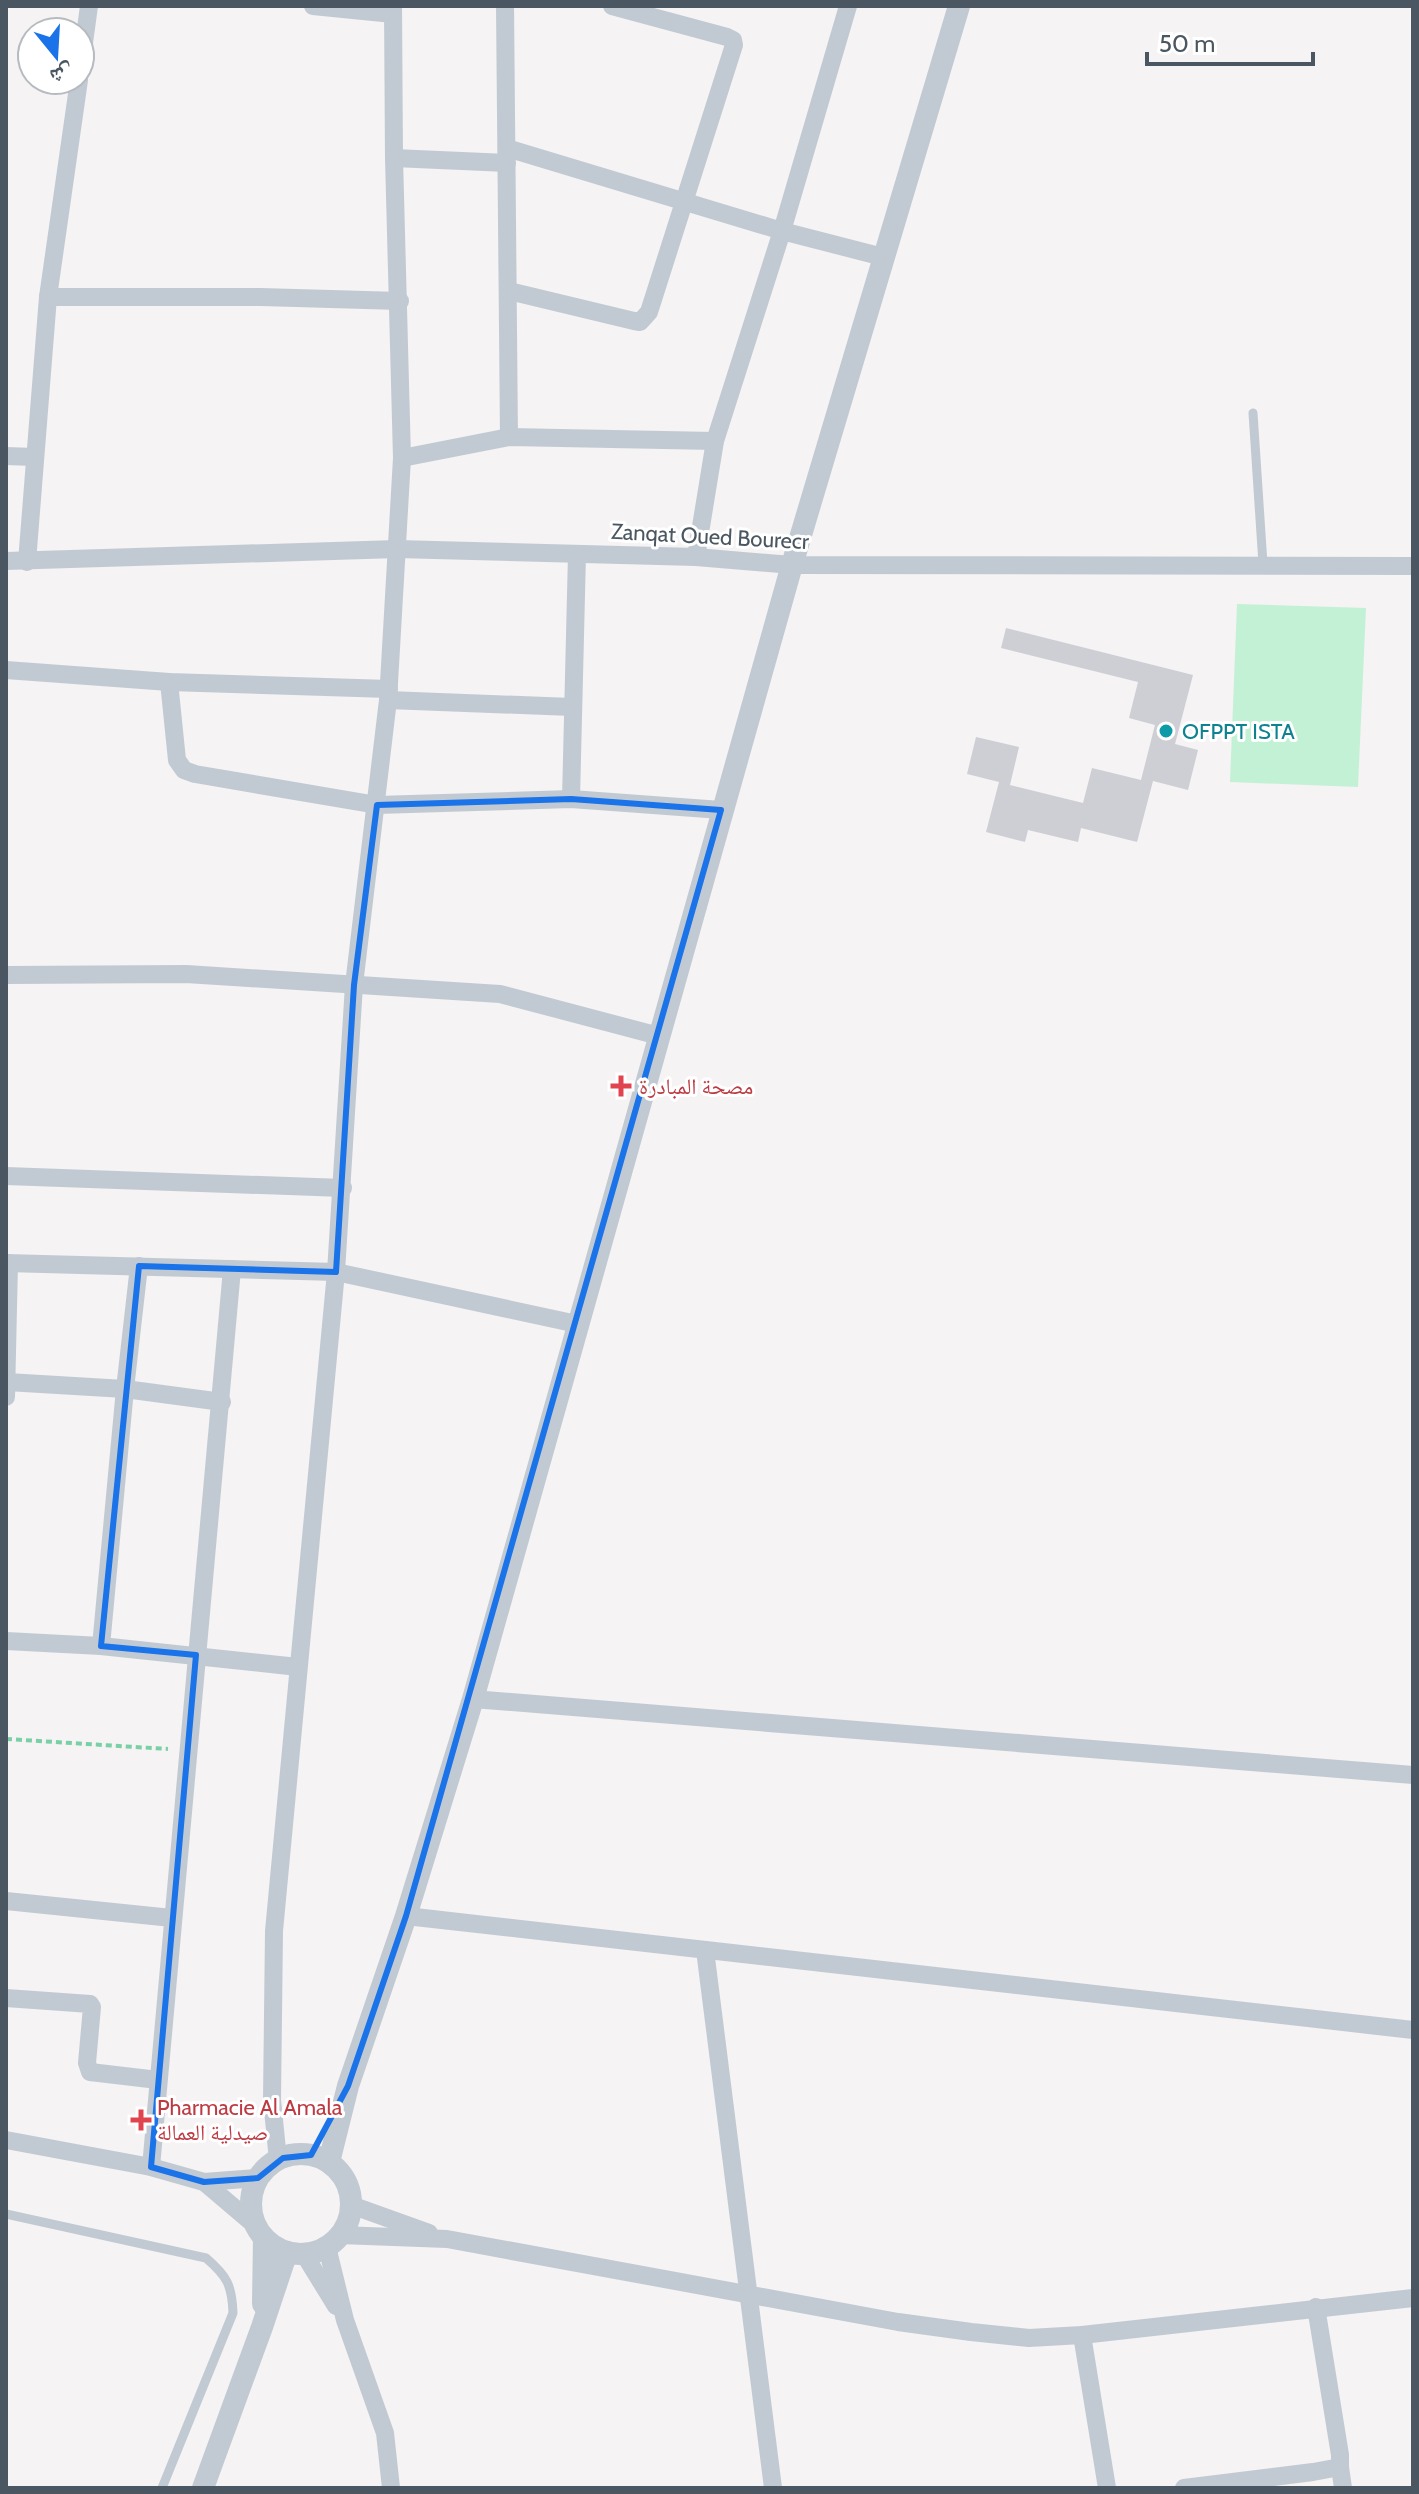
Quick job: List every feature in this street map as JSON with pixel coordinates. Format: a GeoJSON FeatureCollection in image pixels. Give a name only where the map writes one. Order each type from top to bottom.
{"type":"FeatureCollection","features":[{"type":"Feature","properties":{"kind":"street"},"geometry":{"type":"LineString","coordinates":[[278,2160],[272,2100],[274,1931],[336,1272],[354,985],[389,695],[402,458],[393,10],[313,6]]}},
{"type":"Feature","properties":{"kind":"street"},"geometry":{"type":"LineString","coordinates":[[505,6],[509,437]]}},
{"type":"Feature","properties":{"kind":"street"},"geometry":{"type":"LineString","coordinates":[[509,291],[640,322],[649,312],[734,45],[733,40],[612,6]]}},
{"type":"Feature","properties":{"kind":"street"},"geometry":{"type":"LineString","coordinates":[[696,557],[715,441],[782,231],[848,6]]}},
{"type":"Feature","properties":{"kind":"street"},"geometry":{"type":"LineString","coordinates":[[320,2159],[406,1916],[473,1699],[721,810],[959,6]]}},
{"type":"Feature","properties":{"kind":"street"},"geometry":{"type":"LineString","coordinates":[[27,562],[48,297],[77,96]]}},
{"type":"Feature","properties":{"kind":"street"},"geometry":{"type":"LineString","coordinates":[[394,158],[507,156],[684,201],[883,257]]}},
{"type":"Feature","properties":{"kind":"street"},"geometry":{"type":"LineString","coordinates":[[48,297],[261,297],[400,301]]}},
{"type":"Feature","properties":{"kind":"street"},"geometry":{"type":"LineString","coordinates":[[402,458],[509,437],[715,441]]}},
{"type":"Feature","properties":{"kind":"street"},"geometry":{"type":"LineString","coordinates":[[6,456],[34,457]]}},
{"type":"Feature","properties":{"kind":"street","name":"Zanqat Oued Bourecr"},"geometry":{"type":"LineString","coordinates":[[6,561],[397,549],[696,557],[792,565],[1413,566]]}},
{"type":"Feature","properties":{"kind":"street"},"geometry":{"type":"LineString","coordinates":[[571,799],[577,554]]}},
{"type":"Feature","properties":{"kind":"street"},"geometry":{"type":"LineString","coordinates":[[6,670],[572,707]]}},
{"type":"Feature","properties":{"kind":"street"},"geometry":{"type":"LineString","coordinates":[[169,682],[177,760],[184,770],[195,774],[377,805],[571,799],[721,810]]}},
{"type":"Feature","properties":{"kind":"street"},"geometry":{"type":"LineString","coordinates":[[6,975],[186,974],[500,994],[659,1036]]}},
{"type":"Feature","properties":{"kind":"street"},"geometry":{"type":"LineString","coordinates":[[6,1176],[343,1188]]}},
{"type":"Feature","properties":{"kind":"street"},"geometry":{"type":"LineString","coordinates":[[6,1397],[8,1263],[336,1272],[577,1324]]}},
{"type":"Feature","properties":{"kind":"street"},"geometry":{"type":"LineString","coordinates":[[101,1646],[139,1266]]}},
{"type":"Feature","properties":{"kind":"street"},"geometry":{"type":"LineString","coordinates":[[151,2167],[232,1269]]}},
{"type":"Feature","properties":{"kind":"street"},"geometry":{"type":"LineString","coordinates":[[7,1382],[125,1389],[222,1402]]}},
{"type":"Feature","properties":{"kind":"street"},"geometry":{"type":"LineString","coordinates":[[6,1641],[101,1646],[298,1667]]}},
{"type":"Feature","properties":{"kind":"street"},"geometry":{"type":"LineString","coordinates":[[473,1699],[1413,1775]]}},
{"type":"Feature","properties":{"kind":"street"},"geometry":{"type":"LineString","coordinates":[[6,1901],[172,1918]]}},
{"type":"Feature","properties":{"kind":"street"},"geometry":{"type":"LineString","coordinates":[[406,1916],[1413,2030]]}},
{"type":"Feature","properties":{"kind":"street"},"geometry":{"type":"LineString","coordinates":[[705,1950],[773,2488]]}},
{"type":"Feature","properties":{"kind":"street"},"geometry":{"type":"LineString","coordinates":[[6,1998],[90,2004],[87,2063],[90,2072],[158,2080]]}},
{"type":"Feature","properties":{"kind":"street"},"geometry":{"type":"LineString","coordinates":[[6,2140],[151,2167],[204,2182],[258,2178]]}},
{"type":"Feature","properties":{"kind":"street"},"geometry":{"type":"LineString","coordinates":[[262,2327],[260,2232],[251,2203],[258,2178],[278,2160],[294,2155],[320,2159],[346,2181],[351,2205],[347,2224],[334,2241],[345,2320],[385,2433],[391,2488]]}},
{"type":"Feature","properties":{"kind":"street"},"geometry":{"type":"LineString","coordinates":[[204,2182],[260,2232],[295,2253],[345,2320]]}},
{"type":"Feature","properties":{"kind":"street"},"geometry":{"type":"LineString","coordinates":[[351,2205],[447,2239],[749,2295],[971,2332],[1029,2338],[1082,2335],[1413,2298]]}},
{"type":"Feature","properties":{"kind":"street"},"geometry":{"type":"LineString","coordinates":[[203,2488],[262,2327],[295,2253],[334,2241],[447,2239]]}},
{"type":"Feature","properties":{"kind":"street"},"geometry":{"type":"LineString","coordinates":[[1316,2307],[1343,2488]]}},
{"type":"Feature","properties":{"kind":"street"},"geometry":{"type":"LineString","coordinates":[[1082,2335],[1107,2488]]}},
{"type":"Feature","properties":{"kind":"street"},"geometry":{"type":"LineString","coordinates":[[1184,2488],[1340,2467]]}},
{"type":"Feature","properties":{"kind":"lane"},"geometry":{"type":"LineString","coordinates":[[1253,413],[1263,564]]}},
{"type":"Feature","properties":{"kind":"lane"},"geometry":{"type":"LineString","coordinates":[[6,2214],[206,2258],[222,2272],[232,2292],[233,2313],[162,2488]]}},
{"type":"Feature","properties":{"kind":"path"},"geometry":{"type":"LineString","coordinates":[[6,1739],[187,1750]]}},
{"type":"Feature","properties":{"kind":"highlighted area"},"geometry":{"type":"Polygon","coordinates":[[[571,799],[721,810],[406,1916],[348,2086],[311,2155],[283,2158],[258,2178],[204,2182],[151,2167],[196,1655],[101,1646],[139,1266],[336,1272],[354,985],[377,805],[571,799]]]}},
{"type":"Feature","properties":{"kind":"green space"},"geometry":{"type":"Polygon","coordinates":[[[1237,604],[1366,608],[1358,787],[1230,782],[1237,604]]]}},
{"type":"Feature","properties":{"kind":"building","name":"OFPPT ISTA"},"geometry":{"type":"Polygon","coordinates":[[[1006,628],[1193,675],[1175,744],[1198,750],[1188,790],[1153,781],[1137,842],[1081,828],[1078,842],[1028,830],[1025,842],[986,832],[999,782],[967,774],[976,737],[1019,747],[1010,785],[1083,803],[1092,768],[1141,780],[1155,725],[1129,718],[1138,682],[1001,648],[1006,628]]]}},
{"type":"Feature","properties":{"kind":"place","name":"OFPPT ISTA"},"geometry":{"type":"Point","coordinates":[1166,731]}},
{"type":"Feature","properties":{"kind":"place","name":"مصحة المبادرة"},"geometry":{"type":"Point","coordinates":[621,1086]}},
{"type":"Feature","properties":{"kind":"place","name":"Pharmacie Al Amala صيدلية العمالة"},"geometry":{"type":"Point","coordinates":[141,2120]}}]}
